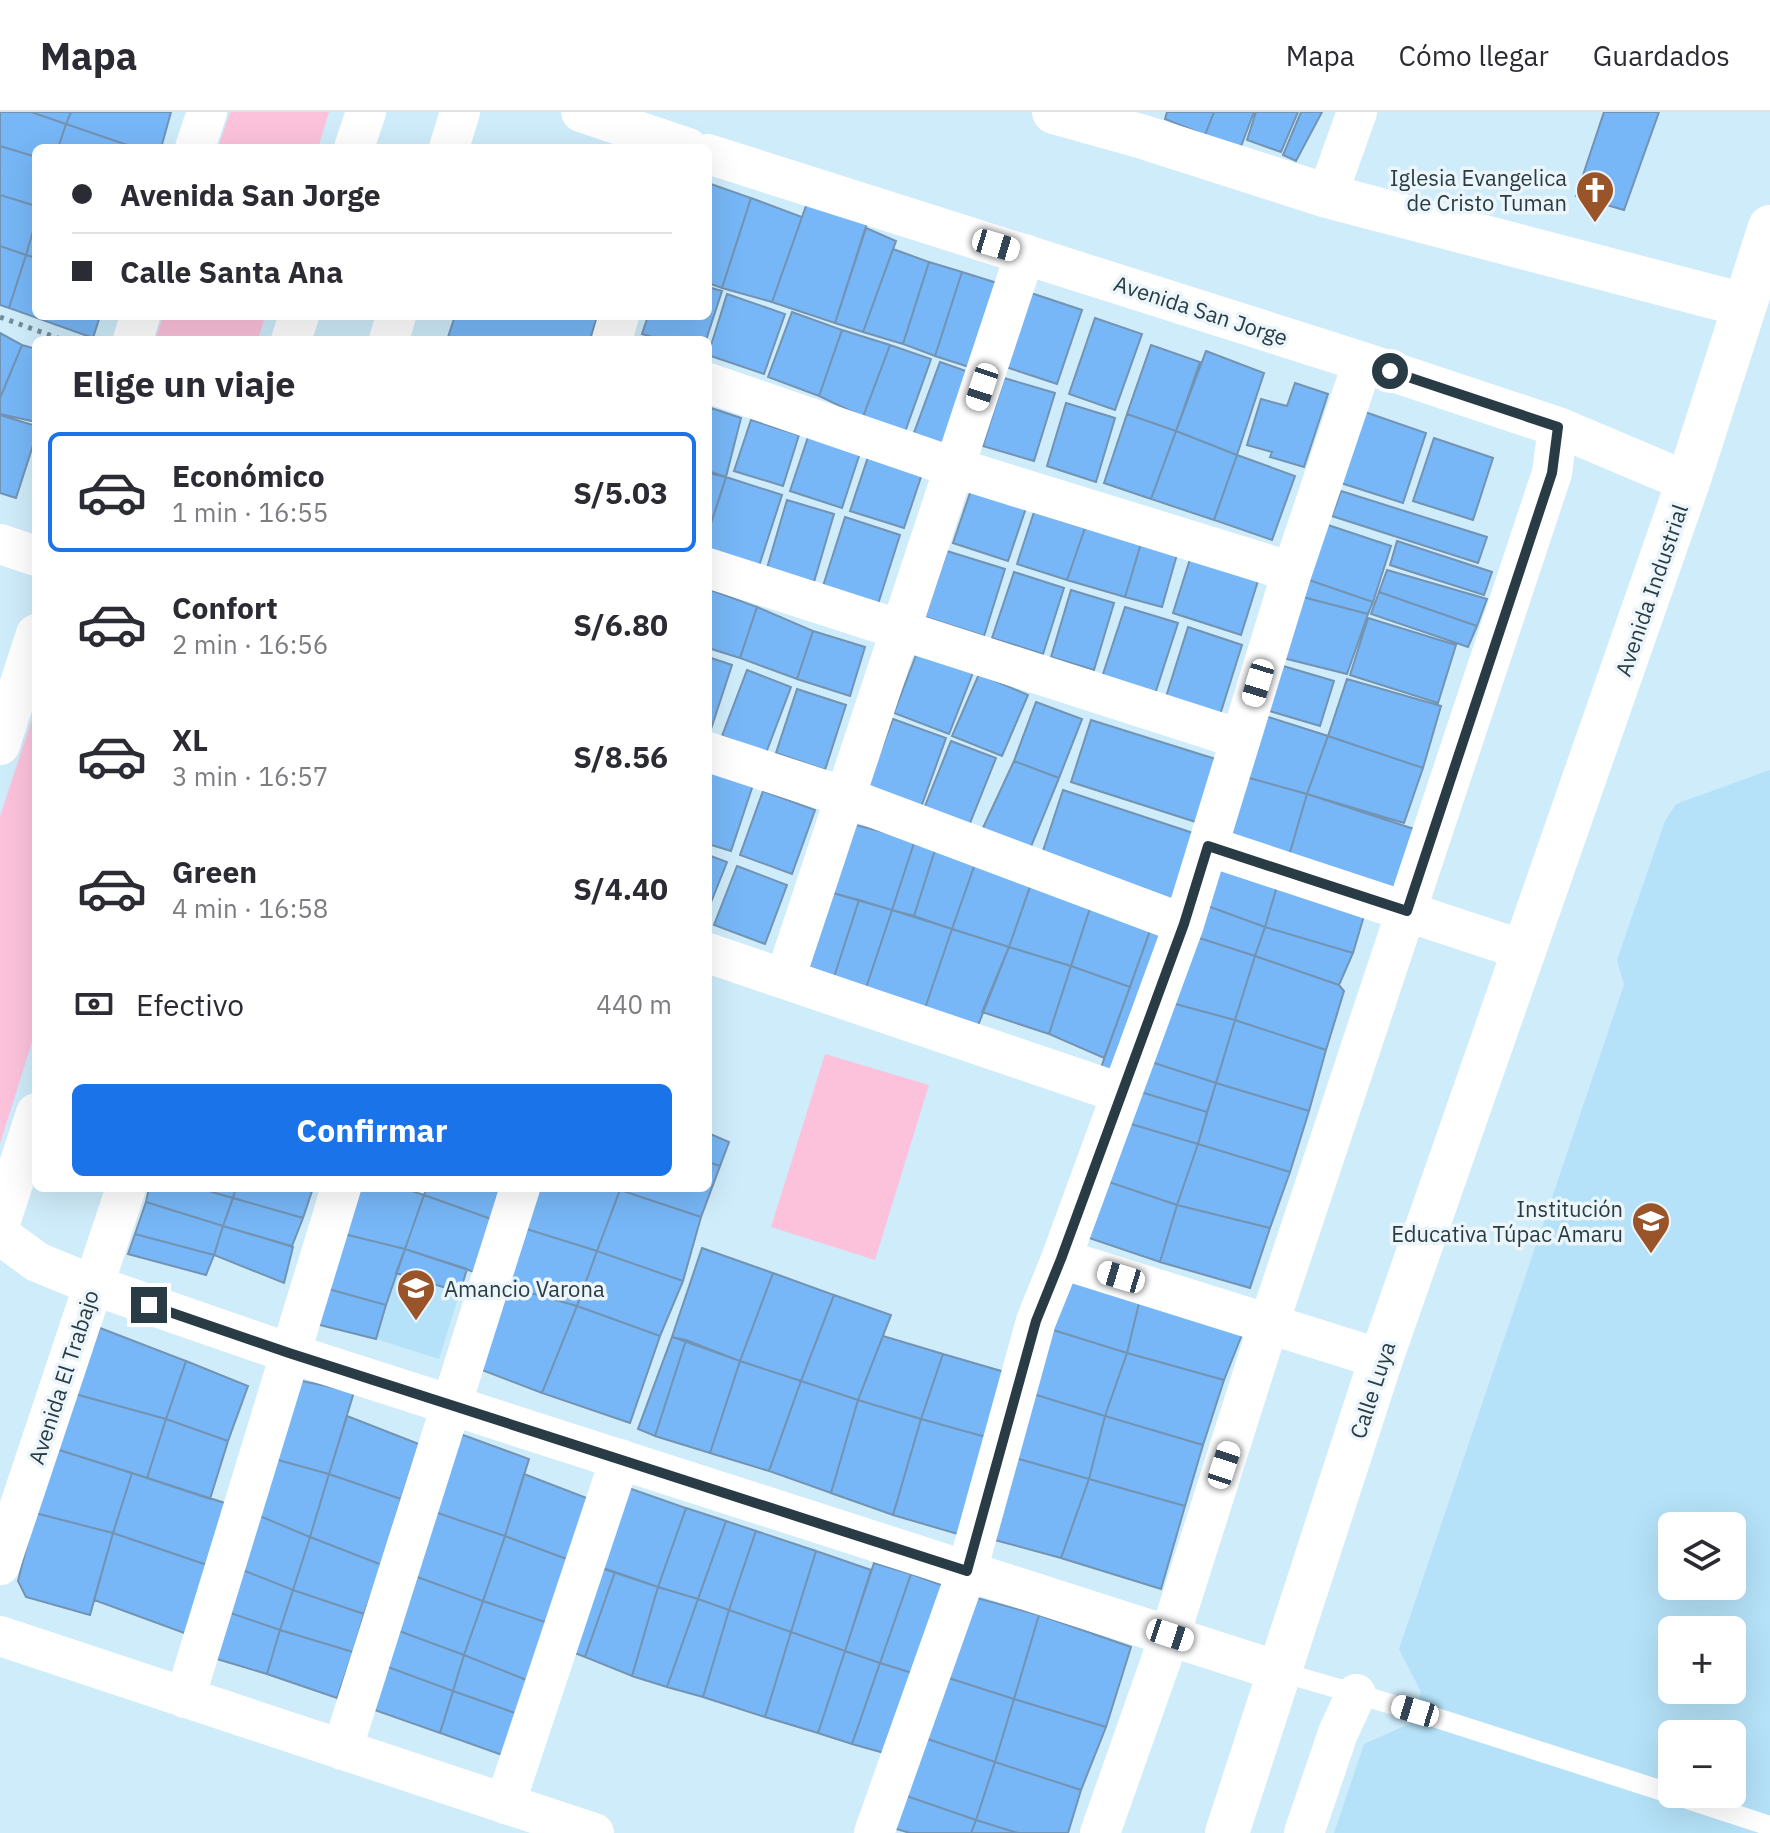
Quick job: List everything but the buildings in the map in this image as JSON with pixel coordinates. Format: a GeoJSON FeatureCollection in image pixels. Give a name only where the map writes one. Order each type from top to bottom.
{"type":"FeatureCollection","features":[{"type":"Feature","properties":{"kind":"street"},"geometry":{"type":"LineString","coordinates":[[196,144],[207,112]]}},
{"type":"Feature","properties":{"kind":"street"},"geometry":{"type":"LineString","coordinates":[[355,144],[366,112]]}},
{"type":"Feature","properties":{"kind":"street"},"geometry":{"type":"LineString","coordinates":[[450,144],[460,112]]}},
{"type":"Feature","properties":{"kind":"street","name":"Avenida San Jorge"},"geometry":{"type":"LineString","coordinates":[[581,112],[674,144]]}},
{"type":"Feature","properties":{"kind":"street"},"geometry":{"type":"LineString","coordinates":[[1054,112],[1144,124],[1327,196],[1744,305]]}},
{"type":"Feature","properties":{"kind":"street"},"geometry":{"type":"LineString","coordinates":[[1327,196],[1357,112]]}},
{"type":"Feature","properties":{"kind":"street","name":"Avenida San Jorge"},"geometry":{"type":"LineString","coordinates":[[712,156],[1363,362],[1558,427],[1688,482]]}},
{"type":"Feature","properties":{"kind":"street","name":"Avenida Industrial"},"geometry":{"type":"LineString","coordinates":[[1526,951],[1688,482],[1744,305],[1766,250]]}},
{"type":"Feature","properties":{"kind":"street"},"geometry":{"type":"LineString","coordinates":[[785,979],[1025,254]]}},
{"type":"Feature","properties":{"kind":"street"},"geometry":{"type":"LineString","coordinates":[[874,1833],[967,1571],[1036,1321],[1184,924],[1292,572],[1363,362]]}},
{"type":"Feature","properties":{"kind":"street"},"geometry":{"type":"LineString","coordinates":[[712,384],[956,468],[1292,572]]}},
{"type":"Feature","properties":{"kind":"street"},"geometry":{"type":"LineString","coordinates":[[1100,1833],[1170,1635],[1269,1323],[1552,473],[1558,427]]}},
{"type":"Feature","properties":{"kind":"street"},"geometry":{"type":"LineString","coordinates":[[0,544],[32,555]]}},
{"type":"Feature","properties":{"kind":"street"},"geometry":{"type":"LineString","coordinates":[[712,569],[1240,739]]}},
{"type":"Feature","properties":{"kind":"street"},"geometry":{"type":"LineString","coordinates":[[0,745],[26,638]]}},
{"type":"Feature","properties":{"kind":"street"},"geometry":{"type":"LineString","coordinates":[[712,753],[845,797],[1184,924]]}},
{"type":"Feature","properties":{"kind":"street"},"geometry":{"type":"LineString","coordinates":[[1208,846],[1526,951]]}},
{"type":"Feature","properties":{"kind":"street","name":"Calle Luya"},"geometry":{"type":"LineString","coordinates":[[1227,1833],[1381,1359],[1526,951]]}},
{"type":"Feature","properties":{"kind":"street"},"geometry":{"type":"LineString","coordinates":[[712,954],[1120,1093]]}},
{"type":"Feature","properties":{"kind":"street"},"geometry":{"type":"LineString","coordinates":[[0,1223],[32,1125]]}},
{"type":"Feature","properties":{"kind":"street","name":"Avenida El Trabajo"},"geometry":{"type":"LineString","coordinates":[[0,1565],[125,1192]]}},
{"type":"Feature","properties":{"kind":"street"},"geometry":{"type":"LineString","coordinates":[[185,1698],[340,1192]]}},
{"type":"Feature","properties":{"kind":"street"},"geometry":{"type":"LineString","coordinates":[[342,1750],[519,1192]]}},
{"type":"Feature","properties":{"kind":"street"},"geometry":{"type":"LineString","coordinates":[[0,1235],[37,1262],[93,1285],[289,1353],[1281,1672]]}},
{"type":"Feature","properties":{"kind":"street"},"geometry":{"type":"LineString","coordinates":[[1061,1259],[1381,1359]]}},
{"type":"Feature","properties":{"kind":"street"},"geometry":{"type":"LineString","coordinates":[[505,1804],[620,1459]]}},
{"type":"Feature","properties":{"kind":"street"},"geometry":{"type":"LineString","coordinates":[[0,1636],[594,1833]]}},
{"type":"Feature","properties":{"kind":"street"},"geometry":{"type":"LineString","coordinates":[[1304,1833],[1338,1733],[1356,1694]]}},
{"type":"Feature","properties":{"kind":"lane"},"geometry":{"type":"LineString","coordinates":[[1281,1672],[1658,1790]]}},
{"type":"Feature","properties":{"kind":"lane"},"geometry":{"type":"LineString","coordinates":[[1715,1808],[1770,1826]]}},
{"type":"Feature","properties":{"kind":"path"},"geometry":{"type":"LineString","coordinates":[[0,317],[52,336]]}},
{"type":"Feature","properties":{"kind":"shaded area"},"geometry":{"type":"Polygon","coordinates":[[[230,112],[329,112],[319,144],[219,144],[230,112]]]}},
{"type":"Feature","properties":{"kind":"shaded area"},"geometry":{"type":"Polygon","coordinates":[[[162,320],[264,320],[259,336],[156,336],[162,320]]]}},
{"type":"Feature","properties":{"kind":"shaded area"},"geometry":{"type":"Polygon","coordinates":[[[32,720],[32,1042],[0,1144],[0,816],[32,720]]]}},
{"type":"Feature","properties":{"kind":"shaded area","name":"Institución Educativa Túpac Amaru"},"geometry":{"type":"Polygon","coordinates":[[[1770,770],[1770,1833],[1334,1833],[1364,1744],[1411,1723],[1421,1692],[1399,1649],[1624,985],[1617,960],[1665,821],[1676,804],[1770,770]]]}},
{"type":"Feature","properties":{"kind":"shaded area"},"geometry":{"type":"Polygon","coordinates":[[[825,1054],[929,1085],[875,1260],[771,1227],[825,1054]]]}},
{"type":"Feature","properties":{"kind":"shaded area","name":"Amancio Varona"},"geometry":{"type":"Polygon","coordinates":[[[396,1273],[460,1292],[439,1359],[376,1339],[396,1273]]]}},
{"type":"Feature","properties":{"kind":"place","name":"Iglesia Evangelica de Cristo Tuman"},"geometry":{"type":"Point","coordinates":[1595,224]}},
{"type":"Feature","properties":{"kind":"place","name":"Institución Educativa Túpac Amaru"},"geometry":{"type":"Point","coordinates":[1651,1255]}},
{"type":"Feature","properties":{"kind":"place","name":"Amancio Varona"},"geometry":{"type":"Point","coordinates":[416,1322]}},
{"type":"Feature","properties":{"kind":"route"},"geometry":{"type":"LineString","coordinates":[[149,1305],[967,1571],[1036,1321],[1184,924],[1208,846],[1407,911],[1552,473],[1558,427],[1390,371]]}}]}
